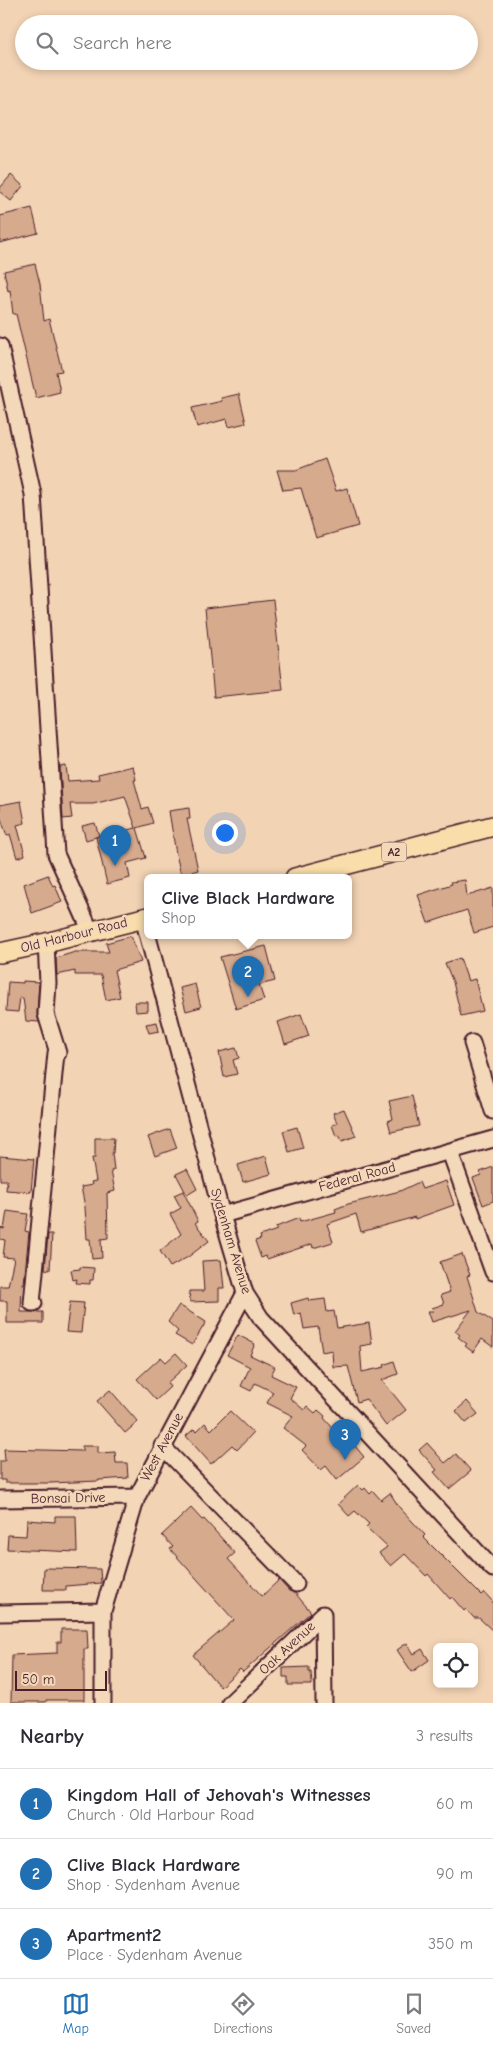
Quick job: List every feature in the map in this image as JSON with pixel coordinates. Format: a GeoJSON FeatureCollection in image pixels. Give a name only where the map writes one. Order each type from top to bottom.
{"type":"FeatureCollection","features":[{"type":"Feature","properties":{"kind":"main road","name":"A2"},"geometry":{"type":"LineString","coordinates":[[310,874],[493,826]]}},
{"type":"Feature","properties":{"kind":"main road","name":"Old Harbour Road"},"geometry":{"type":"LineString","coordinates":[[0,953],[144,918]]}},
{"type":"Feature","properties":{"kind":"street"},"geometry":{"type":"LineString","coordinates":[[0,346],[5,397],[33,494],[56,854],[91,932]]}},
{"type":"Feature","properties":{"kind":"street","name":"Sydenham Avenue"},"geometry":{"type":"LineString","coordinates":[[152,939],[222,1215],[245,1293],[261,1318],[493,1569]]}},
{"type":"Feature","properties":{"kind":"street"},"geometry":{"type":"LineString","coordinates":[[34,1303],[32,1303],[56,1053],[58,1053],[46,1014],[48,983],[46,943]]}},
{"type":"Feature","properties":{"kind":"street"},"geometry":{"type":"LineString","coordinates":[[472,1043],[493,1111]]}},
{"type":"Feature","properties":{"kind":"street","name":"Federal Road"},"geometry":{"type":"LineString","coordinates":[[222,1215],[493,1139]]}},
{"type":"Feature","properties":{"kind":"street"},"geometry":{"type":"LineString","coordinates":[[450,1152],[493,1272]]}},
{"type":"Feature","properties":{"kind":"street","name":"West Avenue"},"geometry":{"type":"LineString","coordinates":[[103,1703],[103,1611],[137,1497],[162,1446],[245,1293]]}},
{"type":"Feature","properties":{"kind":"street"},"geometry":{"type":"LineString","coordinates":[[162,1446],[296,1584]]}},
{"type":"Feature","properties":{"kind":"street","name":"Bonsai Drive"},"geometry":{"type":"LineString","coordinates":[[0,1499],[137,1497]]}},
{"type":"Feature","properties":{"kind":"street"},"geometry":{"type":"LineString","coordinates":[[0,1613],[103,1611]]}},
{"type":"Feature","properties":{"kind":"street","name":"Oak Avenue"},"geometry":{"type":"LineString","coordinates":[[230,1703],[323,1614],[324,1703]]}},
{"type":"Feature","properties":{"kind":"building"},"geometry":{"type":"Polygon","coordinates":[[[11,175],[23,186],[11,201],[0,192],[0,188],[11,175]]]}},
{"type":"Feature","properties":{"kind":"building"},"geometry":{"type":"Polygon","coordinates":[[[32,208],[38,233],[0,243],[0,216],[32,208]]]}},
{"type":"Feature","properties":{"kind":"building"},"geometry":{"type":"Polygon","coordinates":[[[35,264],[40,284],[44,321],[49,319],[62,371],[56,372],[60,392],[36,398],[16,314],[13,314],[10,290],[8,291],[4,271],[35,264]]]}},
{"type":"Feature","properties":{"kind":"building"},"geometry":{"type":"Polygon","coordinates":[[[239,394],[246,423],[229,427],[227,419],[197,427],[192,408],[222,401],[221,398],[239,394]]]}},
{"type":"Feature","properties":{"kind":"building"},"geometry":{"type":"Polygon","coordinates":[[[325,459],[336,491],[347,488],[358,526],[316,538],[301,488],[283,490],[277,470],[296,470],[325,459]]]}},
{"type":"Feature","properties":{"kind":"building"},"geometry":{"type":"Polygon","coordinates":[[[273,600],[283,690],[214,697],[205,608],[273,600]]]}},
{"type":"Feature","properties":{"kind":"building"},"geometry":{"type":"Polygon","coordinates":[[[66,766],[68,781],[99,779],[98,774],[133,766],[136,780],[134,780],[142,809],[148,807],[153,823],[137,828],[146,858],[127,863],[130,878],[107,884],[96,837],[136,828],[125,796],[93,804],[70,804],[72,818],[63,819],[60,767],[66,766]]]}},
{"type":"Feature","properties":{"kind":"building"},"geometry":{"type":"Polygon","coordinates":[[[21,801],[25,823],[17,825],[25,855],[17,858],[10,834],[7,836],[0,816],[0,805],[21,801]]]}},
{"type":"Feature","properties":{"kind":"building"},"geometry":{"type":"Polygon","coordinates":[[[189,808],[190,819],[187,819],[198,870],[181,874],[169,811],[189,808]]]}},
{"type":"Feature","properties":{"kind":"building"},"geometry":{"type":"Polygon","coordinates":[[[95,823],[99,836],[86,840],[82,826],[95,823]]]}},
{"type":"Feature","properties":{"kind":"building"},"geometry":{"type":"Polygon","coordinates":[[[48,875],[53,886],[55,885],[62,902],[32,913],[24,884],[48,875]]]}},
{"type":"Feature","properties":{"kind":"building"},"geometry":{"type":"Polygon","coordinates":[[[465,880],[467,896],[493,888],[493,927],[474,933],[467,910],[428,923],[418,895],[452,884],[451,882],[465,880]]]}},
{"type":"Feature","properties":{"kind":"building"},"geometry":{"type":"Polygon","coordinates":[[[131,936],[141,962],[114,970],[120,997],[106,1000],[101,975],[75,975],[75,971],[57,975],[56,958],[75,952],[109,952],[106,943],[131,936]]]}},
{"type":"Feature","properties":{"kind":"building"},"geometry":{"type":"Polygon","coordinates":[[[266,946],[275,981],[259,985],[264,1000],[236,1009],[220,957],[266,946]]]}},
{"type":"Feature","properties":{"kind":"building"},"geometry":{"type":"Polygon","coordinates":[[[460,958],[468,981],[475,979],[483,1011],[461,1016],[453,982],[445,963],[460,958]]]}},
{"type":"Feature","properties":{"kind":"building"},"geometry":{"type":"Polygon","coordinates":[[[23,981],[39,982],[37,1014],[39,1022],[26,1021],[23,998],[20,998],[18,1012],[6,1011],[8,982],[23,983],[23,981]]]}},
{"type":"Feature","properties":{"kind":"building"},"geometry":{"type":"Polygon","coordinates":[[[195,984],[201,1007],[186,1011],[180,988],[195,984]]]}},
{"type":"Feature","properties":{"kind":"building"},"geometry":{"type":"Polygon","coordinates":[[[135,1002],[148,1002],[148,1011],[136,1012],[135,1002]]]}},
{"type":"Feature","properties":{"kind":"building"},"geometry":{"type":"Polygon","coordinates":[[[301,1014],[309,1036],[285,1044],[278,1022],[301,1014]]]}},
{"type":"Feature","properties":{"kind":"building"},"geometry":{"type":"Polygon","coordinates":[[[157,1022],[159,1031],[149,1033],[146,1024],[157,1022]]]}},
{"type":"Feature","properties":{"kind":"building"},"geometry":{"type":"Polygon","coordinates":[[[236,1048],[239,1058],[233,1060],[237,1074],[224,1077],[219,1052],[236,1048]]]}},
{"type":"Feature","properties":{"kind":"building"},"geometry":{"type":"Polygon","coordinates":[[[412,1096],[419,1126],[391,1132],[388,1121],[393,1119],[389,1101],[412,1096]]]}},
{"type":"Feature","properties":{"kind":"building"},"geometry":{"type":"Polygon","coordinates":[[[344,1109],[356,1136],[342,1141],[339,1135],[336,1136],[332,1125],[337,1123],[333,1113],[344,1109]]]}},
{"type":"Feature","properties":{"kind":"building"},"geometry":{"type":"Polygon","coordinates":[[[297,1127],[303,1148],[289,1152],[283,1131],[297,1127]]]}},
{"type":"Feature","properties":{"kind":"building"},"geometry":{"type":"Polygon","coordinates":[[[170,1129],[177,1148],[155,1156],[148,1137],[170,1129]]]}},
{"type":"Feature","properties":{"kind":"building"},"geometry":{"type":"Polygon","coordinates":[[[95,1138],[114,1138],[112,1153],[114,1170],[111,1171],[115,1191],[107,1193],[108,1238],[101,1239],[102,1258],[92,1259],[90,1239],[87,1239],[85,1207],[81,1187],[92,1185],[91,1182],[96,1181],[92,1158],[95,1158],[95,1138]]]}},
{"type":"Feature","properties":{"kind":"building"},"geometry":{"type":"Polygon","coordinates":[[[0,1156],[34,1159],[31,1192],[6,1190],[7,1180],[0,1180],[0,1156]]]}},
{"type":"Feature","properties":{"kind":"building"},"geometry":{"type":"Polygon","coordinates":[[[266,1156],[271,1174],[243,1182],[238,1165],[266,1156]]]}},
{"type":"Feature","properties":{"kind":"building"},"geometry":{"type":"Polygon","coordinates":[[[493,1167],[493,1201],[483,1205],[473,1178],[481,1175],[480,1172],[493,1167]]]}},
{"type":"Feature","properties":{"kind":"building"},"geometry":{"type":"Polygon","coordinates":[[[187,1169],[197,1189],[187,1195],[176,1174],[187,1169]]]}},
{"type":"Feature","properties":{"kind":"building"},"geometry":{"type":"Polygon","coordinates":[[[446,1181],[454,1205],[415,1219],[415,1217],[361,1232],[356,1214],[327,1224],[333,1242],[313,1248],[312,1244],[267,1259],[266,1256],[261,1258],[255,1241],[261,1239],[260,1236],[277,1230],[276,1227],[299,1218],[300,1222],[336,1212],[335,1209],[348,1204],[400,1191],[419,1182],[422,1189],[446,1181]]]}},
{"type":"Feature","properties":{"kind":"building"},"geometry":{"type":"Polygon","coordinates":[[[183,1191],[198,1221],[195,1223],[209,1241],[188,1257],[170,1267],[160,1251],[181,1234],[170,1214],[181,1208],[174,1195],[183,1191]]]}},
{"type":"Feature","properties":{"kind":"building"},"geometry":{"type":"Polygon","coordinates":[[[7,1211],[28,1214],[25,1231],[29,1232],[24,1284],[22,1283],[21,1312],[43,1312],[43,1323],[7,1323],[7,1301],[0,1301],[0,1286],[8,1286],[14,1258],[3,1257],[5,1240],[0,1239],[0,1228],[4,1229],[7,1211]]]}},
{"type":"Feature","properties":{"kind":"building"},"geometry":{"type":"Polygon","coordinates":[[[48,1234],[52,1234],[50,1270],[45,1269],[48,1234]]]}},
{"type":"Feature","properties":{"kind":"building"},"geometry":{"type":"Polygon","coordinates":[[[462,1254],[470,1275],[467,1276],[478,1312],[493,1322],[493,1347],[482,1339],[473,1352],[465,1346],[467,1344],[458,1337],[460,1335],[455,1331],[471,1310],[432,1322],[428,1311],[433,1311],[432,1308],[444,1304],[441,1295],[450,1292],[440,1262],[462,1254]]]}},
{"type":"Feature","properties":{"kind":"building"},"geometry":{"type":"Polygon","coordinates":[[[221,1260],[224,1288],[219,1288],[219,1301],[190,1302],[189,1291],[204,1291],[202,1261],[221,1260]]]}},
{"type":"Feature","properties":{"kind":"building"},"geometry":{"type":"Polygon","coordinates":[[[80,1267],[94,1268],[93,1280],[90,1280],[90,1284],[76,1283],[77,1279],[73,1280],[71,1270],[80,1269],[80,1267]]]}},
{"type":"Feature","properties":{"kind":"building"},"geometry":{"type":"Polygon","coordinates":[[[308,1298],[309,1301],[325,1299],[327,1312],[334,1311],[337,1328],[369,1323],[372,1344],[360,1346],[362,1372],[385,1367],[384,1365],[394,1361],[398,1374],[382,1380],[406,1410],[386,1426],[366,1399],[357,1402],[348,1366],[333,1367],[332,1350],[322,1352],[318,1327],[304,1329],[301,1313],[294,1315],[291,1303],[308,1298]]]}},
{"type":"Feature","properties":{"kind":"building"},"geometry":{"type":"Polygon","coordinates":[[[70,1302],[84,1303],[81,1333],[66,1332],[70,1302]]]}},
{"type":"Feature","properties":{"kind":"building"},"geometry":{"type":"Polygon","coordinates":[[[179,1305],[206,1322],[192,1345],[175,1335],[178,1331],[168,1322],[179,1305]]]}},
{"type":"Feature","properties":{"kind":"building"},"geometry":{"type":"Polygon","coordinates":[[[238,1335],[255,1344],[250,1355],[275,1367],[271,1375],[296,1387],[290,1398],[304,1410],[307,1406],[315,1413],[318,1410],[347,1444],[351,1441],[364,1457],[337,1480],[326,1466],[321,1470],[302,1450],[306,1446],[283,1428],[293,1416],[267,1403],[273,1392],[255,1383],[251,1391],[241,1386],[250,1367],[227,1355],[238,1335]]]}},
{"type":"Feature","properties":{"kind":"building"},"geometry":{"type":"Polygon","coordinates":[[[176,1353],[187,1365],[167,1383],[170,1387],[156,1400],[137,1379],[161,1357],[166,1362],[176,1353]]]}},
{"type":"Feature","properties":{"kind":"building"},"geometry":{"type":"Polygon","coordinates":[[[110,1390],[138,1422],[125,1433],[97,1401],[110,1390]]]}},
{"type":"Feature","properties":{"kind":"building"},"geometry":{"type":"Polygon","coordinates":[[[467,1401],[478,1414],[466,1423],[456,1411],[467,1401]]]}},
{"type":"Feature","properties":{"kind":"building"},"geometry":{"type":"Polygon","coordinates":[[[230,1411],[253,1433],[237,1450],[232,1445],[211,1464],[186,1436],[194,1429],[196,1432],[205,1423],[211,1430],[230,1411]]]}},
{"type":"Feature","properties":{"kind":"building"},"geometry":{"type":"Polygon","coordinates":[[[427,1443],[445,1463],[456,1454],[471,1471],[449,1489],[434,1472],[437,1470],[419,1450],[427,1443]]]}},
{"type":"Feature","properties":{"kind":"building"},"geometry":{"type":"Polygon","coordinates":[[[82,1446],[98,1446],[98,1453],[115,1452],[116,1463],[127,1463],[128,1478],[50,1483],[5,1483],[5,1480],[0,1480],[0,1461],[5,1461],[4,1449],[82,1451],[82,1446]]]}},
{"type":"Feature","properties":{"kind":"building"},"geometry":{"type":"Polygon","coordinates":[[[358,1485],[363,1490],[365,1488],[370,1494],[373,1491],[381,1500],[390,1493],[399,1507],[425,1535],[423,1537],[481,1595],[484,1592],[493,1602],[493,1631],[479,1618],[474,1618],[466,1609],[464,1611],[452,1597],[450,1599],[428,1574],[426,1576],[405,1554],[391,1566],[379,1553],[387,1547],[366,1527],[369,1524],[355,1511],[349,1516],[338,1504],[358,1485]]]}},
{"type":"Feature","properties":{"kind":"building"},"geometry":{"type":"Polygon","coordinates":[[[191,1508],[202,1520],[204,1519],[235,1553],[228,1559],[262,1596],[279,1580],[289,1591],[295,1593],[311,1612],[243,1672],[240,1669],[220,1687],[193,1655],[234,1620],[170,1549],[173,1547],[162,1535],[191,1508]]]}},
{"type":"Feature","properties":{"kind":"building"},"geometry":{"type":"Polygon","coordinates":[[[55,1516],[76,1516],[77,1552],[7,1549],[8,1535],[26,1536],[27,1520],[55,1522],[55,1516]]]}},
{"type":"Feature","properties":{"kind":"building"},"geometry":{"type":"Polygon","coordinates":[[[44,1568],[100,1569],[101,1583],[66,1586],[66,1590],[43,1590],[44,1568]]]}},
{"type":"Feature","properties":{"kind":"building"},"geometry":{"type":"Polygon","coordinates":[[[61,1629],[87,1629],[88,1649],[84,1649],[84,1700],[11,1702],[12,1655],[57,1653],[57,1642],[61,1642],[61,1629]]]}},
{"type":"Feature","properties":{"kind":"building"},"geometry":{"type":"Polygon","coordinates":[[[407,1643],[414,1654],[422,1649],[429,1660],[412,1672],[397,1650],[407,1643]]]}},
{"type":"Feature","properties":{"kind":"building"},"geometry":{"type":"Polygon","coordinates":[[[309,1667],[312,1685],[288,1685],[288,1677],[283,1677],[283,1668],[309,1667]]]}},
{"type":"Feature","properties":{"kind":"place","name":"Kingdom Hall of Jehovah's Witnesses"},"geometry":{"type":"Point","coordinates":[115,866]}},
{"type":"Feature","properties":{"kind":"place","name":"Clive Black Hardware"},"geometry":{"type":"Point","coordinates":[248,997]}},
{"type":"Feature","properties":{"kind":"place","name":"Apartment2"},"geometry":{"type":"Point","coordinates":[345,1460]}}]}
